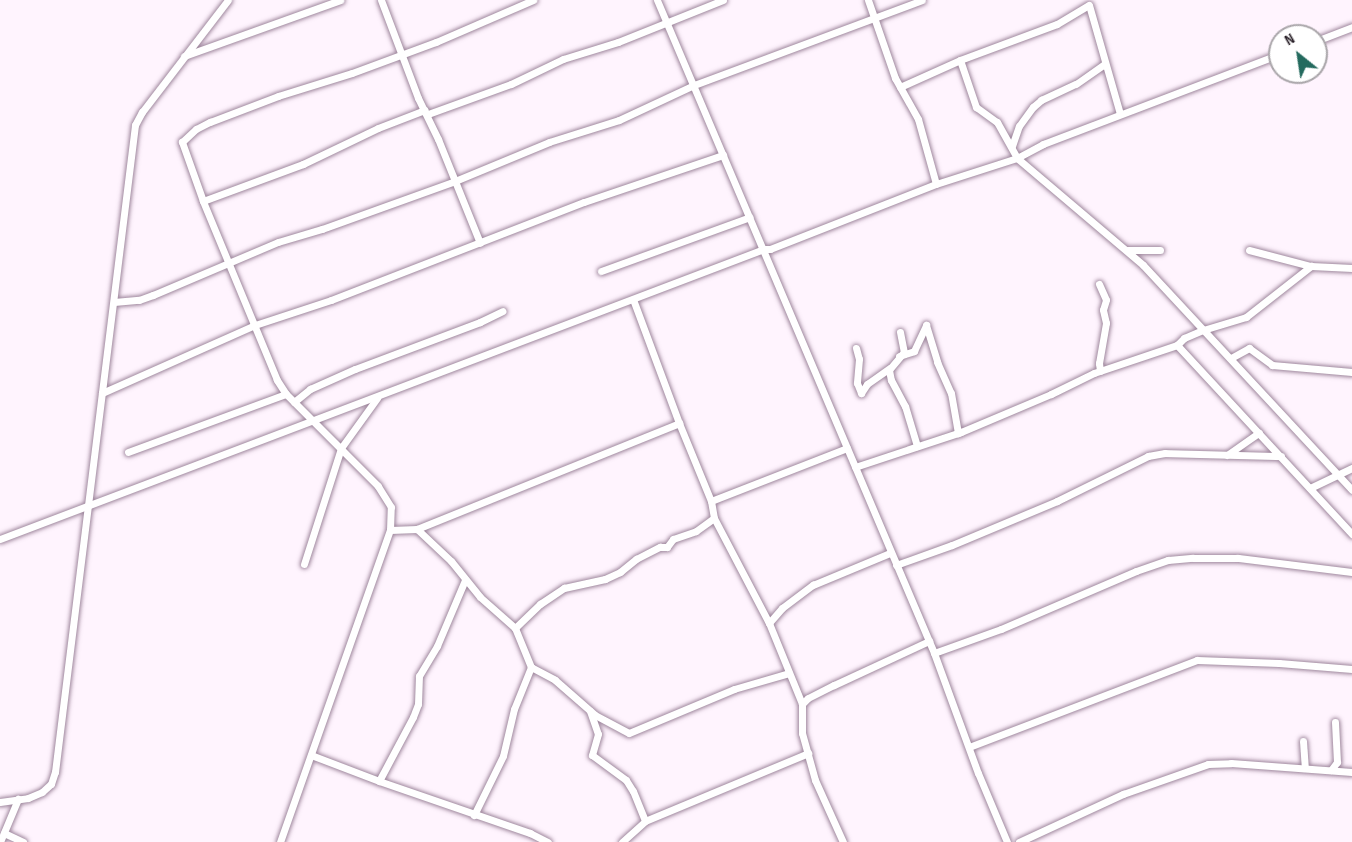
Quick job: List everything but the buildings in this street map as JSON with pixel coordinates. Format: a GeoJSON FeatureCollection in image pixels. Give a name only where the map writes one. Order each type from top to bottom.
{"type":"FeatureCollection","features":[{"type":"Feature","properties":{"kind":"street"},"geometry":{"type":"LineString","coordinates":[[0,802],[42,792],[51,784],[55,772],[135,125],[184,56],[228,0]]}},
{"type":"Feature","properties":{"kind":"street"},"geometry":{"type":"LineString","coordinates":[[184,56],[339,0]]}},
{"type":"Feature","properties":{"kind":"street"},"geometry":{"type":"LineString","coordinates":[[381,0],[418,98],[427,112],[480,243]]}},
{"type":"Feature","properties":{"kind":"street"},"geometry":{"type":"LineString","coordinates":[[279,842],[390,530],[391,507],[385,497],[341,448],[286,394],[278,380],[182,148],[185,136],[210,122],[278,96],[352,73],[436,42],[533,0]]}},
{"type":"Feature","properties":{"kind":"street"},"geometry":{"type":"LineString","coordinates":[[657,0],[934,653],[1007,842]]}},
{"type":"Feature","properties":{"kind":"street"},"geometry":{"type":"LineString","coordinates":[[203,201],[303,164],[378,128],[511,84],[563,59],[618,42],[723,0]]}},
{"type":"Feature","properties":{"kind":"street"},"geometry":{"type":"LineString","coordinates":[[868,0],[895,78],[918,119],[936,184]]}},
{"type":"Feature","properties":{"kind":"street"},"geometry":{"type":"LineString","coordinates":[[114,302],[146,297],[283,240],[322,229],[455,181],[549,142],[619,120],[694,85],[922,0]]}},
{"type":"Feature","properties":{"kind":"street"},"geometry":{"type":"LineString","coordinates":[[900,87],[960,60],[1057,24],[1088,3],[1120,114]]}},
{"type":"Feature","properties":{"kind":"street"},"geometry":{"type":"LineString","coordinates":[[1328,36],[1352,27]]}},
{"type":"Feature","properties":{"kind":"street"},"geometry":{"type":"LineString","coordinates":[[0,539],[764,249],[770,249],[936,184],[1017,158],[1034,147],[1268,58]]}},
{"type":"Feature","properties":{"kind":"street"},"geometry":{"type":"LineString","coordinates":[[960,60],[976,107],[997,122],[1017,158],[1127,249],[1232,358],[1352,490]]}},
{"type":"Feature","properties":{"kind":"street"},"geometry":{"type":"LineString","coordinates":[[1012,146],[1019,126],[1033,107],[1041,100],[1076,84],[1105,64]]}},
{"type":"Feature","properties":{"kind":"street"},"geometry":{"type":"LineString","coordinates":[[895,78],[911,82]]}},
{"type":"Feature","properties":{"kind":"street"},"geometry":{"type":"LineString","coordinates":[[102,393],[255,325],[480,243],[584,202],[723,155]]}},
{"type":"Feature","properties":{"kind":"street"},"geometry":{"type":"LineString","coordinates":[[601,271],[750,217]]}},
{"type":"Feature","properties":{"kind":"street"},"geometry":{"type":"LineString","coordinates":[[1127,249],[1160,250]]}},
{"type":"Feature","properties":{"kind":"street"},"geometry":{"type":"LineString","coordinates":[[1249,250],[1311,266],[1352,268]]}},
{"type":"Feature","properties":{"kind":"street"},"geometry":{"type":"LineString","coordinates":[[855,467],[958,433],[1100,371],[1177,345],[1184,338],[1203,330],[1246,317],[1311,266]]}},
{"type":"Feature","properties":{"kind":"street"},"geometry":{"type":"LineString","coordinates":[[1099,284],[1106,300],[1103,310],[1106,323],[1099,363],[1100,371]]}},
{"type":"Feature","properties":{"kind":"street"},"geometry":{"type":"LineString","coordinates":[[633,299],[711,501],[714,518],[769,624],[802,701],[802,733],[815,780],[843,842]]}},
{"type":"Feature","properties":{"kind":"street"},"geometry":{"type":"LineString","coordinates":[[294,402],[310,389],[355,369],[480,322],[503,311]]}},
{"type":"Feature","properties":{"kind":"street"},"geometry":{"type":"LineString","coordinates":[[899,356],[914,351],[926,325],[937,362],[951,393],[958,433]]}},
{"type":"Feature","properties":{"kind":"street"},"geometry":{"type":"LineString","coordinates":[[856,348],[859,358],[857,383],[861,393],[867,384],[890,368],[904,352],[900,332]]}},
{"type":"Feature","properties":{"kind":"street"},"geometry":{"type":"LineString","coordinates":[[1177,345],[1352,534]]}},
{"type":"Feature","properties":{"kind":"street"},"geometry":{"type":"LineString","coordinates":[[1232,358],[1249,348],[1272,365],[1352,372]]}},
{"type":"Feature","properties":{"kind":"street"},"geometry":{"type":"LineString","coordinates":[[890,368],[891,380],[906,406],[917,446]]}},
{"type":"Feature","properties":{"kind":"street"},"geometry":{"type":"LineString","coordinates":[[128,452],[286,394]]}},
{"type":"Feature","properties":{"kind":"street"},"geometry":{"type":"LineString","coordinates":[[304,564],[341,448],[378,396]]}},
{"type":"Feature","properties":{"kind":"street"},"geometry":{"type":"LineString","coordinates":[[390,530],[417,529],[679,423]]}},
{"type":"Feature","properties":{"kind":"street"},"geometry":{"type":"LineString","coordinates":[[1225,456],[1259,433]]}},
{"type":"Feature","properties":{"kind":"street"},"geometry":{"type":"LineString","coordinates":[[711,501],[847,448]]}},
{"type":"Feature","properties":{"kind":"street"},"geometry":{"type":"LineString","coordinates":[[896,565],[952,545],[1057,501],[1148,456],[1165,453],[1281,456]]}},
{"type":"Feature","properties":{"kind":"street"},"geometry":{"type":"LineString","coordinates":[[1310,488],[1352,468]]}},
{"type":"Feature","properties":{"kind":"street"},"geometry":{"type":"LineString","coordinates":[[515,628],[540,604],[564,588],[604,579],[620,572],[636,559],[660,547],[667,547],[673,539],[696,531],[714,518]]}},
{"type":"Feature","properties":{"kind":"street"},"geometry":{"type":"LineString","coordinates":[[417,529],[515,628],[531,667],[555,680],[614,727],[628,733],[734,689],[789,673]]}},
{"type":"Feature","properties":{"kind":"street"},"geometry":{"type":"LineString","coordinates":[[769,624],[782,608],[813,585],[890,553]]}},
{"type":"Feature","properties":{"kind":"street"},"geometry":{"type":"LineString","coordinates":[[934,653],[1000,629],[1136,571],[1168,561],[1193,558],[1246,559],[1352,572]]}},
{"type":"Feature","properties":{"kind":"street"},"geometry":{"type":"LineString","coordinates":[[379,781],[413,717],[418,704],[420,676],[437,646],[465,580]]}},
{"type":"Feature","properties":{"kind":"street"},"geometry":{"type":"LineString","coordinates":[[802,701],[928,641]]}},
{"type":"Feature","properties":{"kind":"street"},"geometry":{"type":"LineString","coordinates":[[969,747],[1197,660],[1352,669]]}},
{"type":"Feature","properties":{"kind":"street"},"geometry":{"type":"LineString","coordinates":[[474,815],[503,756],[514,709],[531,667]]}},
{"type":"Feature","properties":{"kind":"street"},"geometry":{"type":"LineString","coordinates":[[589,709],[598,734],[592,755],[626,780],[645,821]]}},
{"type":"Feature","properties":{"kind":"street"},"geometry":{"type":"LineString","coordinates":[[1331,770],[1337,762],[1338,751],[1335,722]]}},
{"type":"Feature","properties":{"kind":"street"},"geometry":{"type":"LineString","coordinates":[[1303,741],[1305,768]]}},
{"type":"Feature","properties":{"kind":"street"},"geometry":{"type":"LineString","coordinates":[[622,842],[645,821],[808,753]]}},
{"type":"Feature","properties":{"kind":"street"},"geometry":{"type":"LineString","coordinates":[[311,755],[474,815],[530,833],[548,842]]}},
{"type":"Feature","properties":{"kind":"street"},"geometry":{"type":"LineString","coordinates":[[1019,842],[1123,794],[1208,764],[1232,763],[1352,772]]}},
{"type":"Feature","properties":{"kind":"street"},"geometry":{"type":"LineString","coordinates":[[0,842],[18,799]]}},
{"type":"Feature","properties":{"kind":"street"},"geometry":{"type":"LineString","coordinates":[[4,833],[23,842]]}}]}
